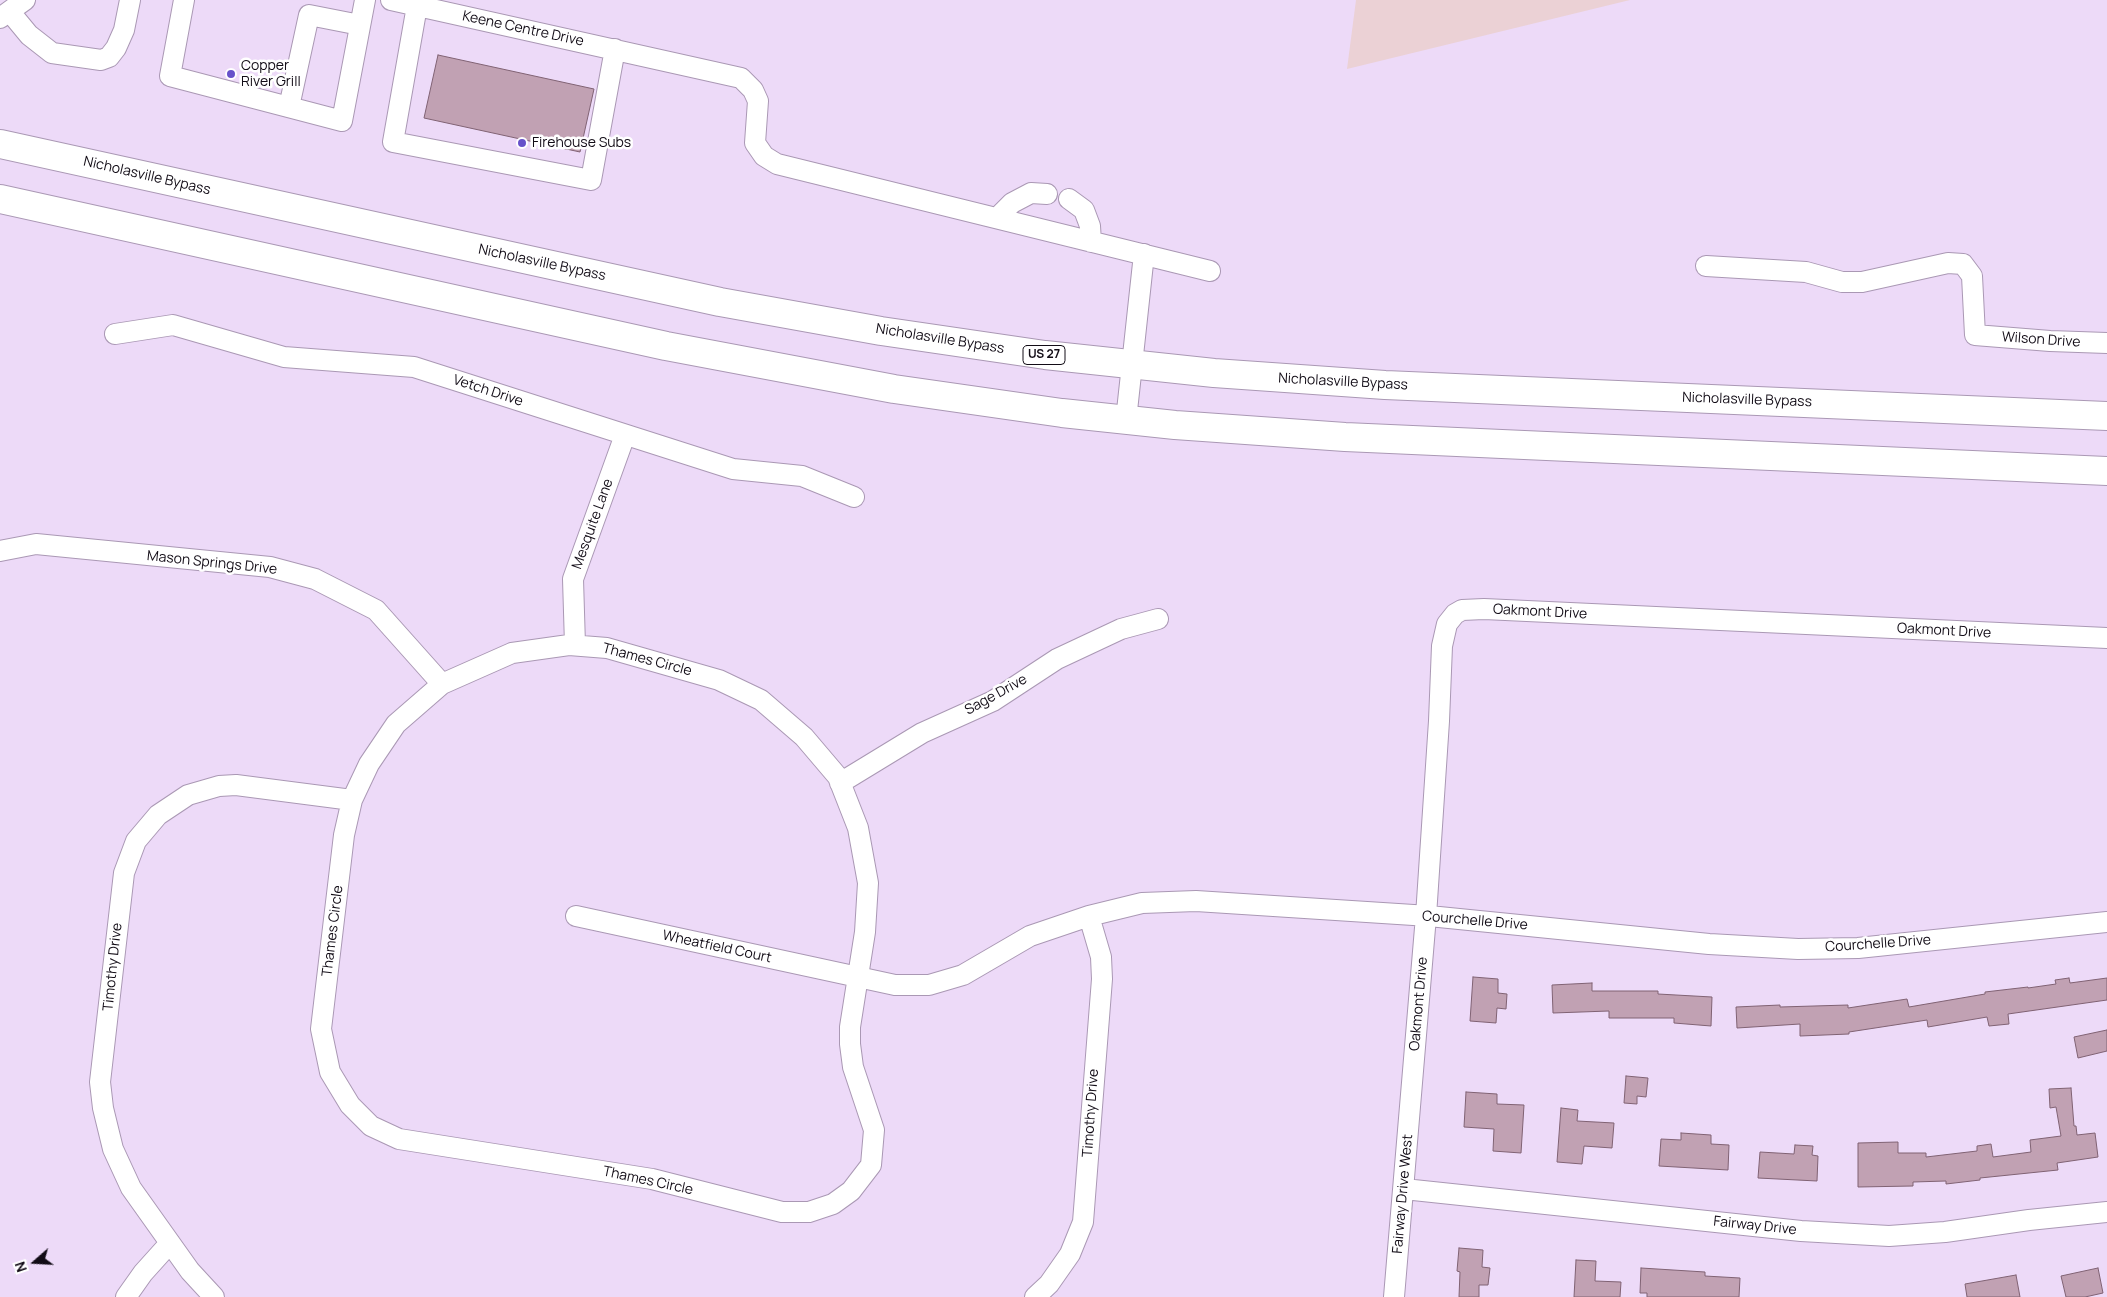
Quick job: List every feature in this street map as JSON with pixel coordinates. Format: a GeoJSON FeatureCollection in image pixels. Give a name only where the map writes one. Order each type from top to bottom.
{"type":"FeatureCollection","features":[{"type":"Feature","properties":{"kind":"highway","name":"Nicholasville Bypass"},"geometry":{"type":"LineString","coordinates":[[0,144],[738,305],[935,339],[1131,365],[1234,375],[1375,384],[2107,416]]}},
{"type":"Feature","properties":{"kind":"highway"},"geometry":{"type":"LineString","coordinates":[[0,199],[388,286],[780,369],[940,396],[1126,420],[1272,432],[1401,440],[2107,471]]}},
{"type":"Feature","properties":{"kind":"street"},"geometry":{"type":"LineString","coordinates":[[12,10],[29,35],[52,53],[101,60],[109,57],[116,48],[124,30],[130,0]]}},
{"type":"Feature","properties":{"kind":"street"},"geometry":{"type":"LineString","coordinates":[[184,0],[170,76],[342,121],[365,0]]}},
{"type":"Feature","properties":{"kind":"street","name":"Keene Centre Drive"},"geometry":{"type":"LineString","coordinates":[[392,0],[741,78],[753,90],[758,102],[755,143],[764,156],[777,164],[997,218]]}},
{"type":"Feature","properties":{"kind":"street"},"geometry":{"type":"LineString","coordinates":[[417,6],[392,142],[591,180],[615,49]]}},
{"type":"Feature","properties":{"kind":"street"},"geometry":{"type":"LineString","coordinates":[[289,107],[309,14],[360,25]]}},
{"type":"Feature","properties":{"kind":"street"},"geometry":{"type":"LineString","coordinates":[[997,218],[1012,203],[1031,193],[1047,194]]}},
{"type":"Feature","properties":{"kind":"street"},"geometry":{"type":"LineString","coordinates":[[1069,199],[1084,210],[1090,226],[1092,242]]}},
{"type":"Feature","properties":{"kind":"street"},"geometry":{"type":"LineString","coordinates":[[997,218],[1210,271]]}},
{"type":"Feature","properties":{"kind":"street"},"geometry":{"type":"LineString","coordinates":[[1126,420],[1144,254]]}},
{"type":"Feature","properties":{"kind":"street","name":"Wilson Drive"},"geometry":{"type":"LineString","coordinates":[[1706,266],[1806,272],[1842,282],[1869,281],[1948,263],[1963,264],[1972,276],[1975,335],[2107,343]]}},
{"type":"Feature","properties":{"kind":"street","name":"Vetch Drive"},"geometry":{"type":"LineString","coordinates":[[115,334],[173,326],[284,356],[414,367],[733,469],[802,476],[854,497]]}},
{"type":"Feature","properties":{"kind":"street","name":"Mesquite Lane"},"geometry":{"type":"LineString","coordinates":[[575,645],[573,579],[625,434]]}},
{"type":"Feature","properties":{"kind":"street","name":"Mason Springs Drive"},"geometry":{"type":"LineString","coordinates":[[0,551],[36,544],[270,567],[314,580],[376,610],[442,684]]}},
{"type":"Feature","properties":{"kind":"street","name":"Oakmont Drive"},"geometry":{"type":"LineString","coordinates":[[1412,1091],[1426,916],[1442,646],[1447,624],[1455,614],[1462,610],[1484,609],[2107,638]]}},
{"type":"Feature","properties":{"kind":"street","name":"Sage Drive"},"geometry":{"type":"LineString","coordinates":[[840,782],[922,733],[993,701],[1057,659],[1121,629],[1158,619]]}},
{"type":"Feature","properties":{"kind":"street","name":"Thames Circle"},"geometry":{"type":"LineString","coordinates":[[575,645],[607,648],[719,680],[761,700],[804,737],[838,777],[858,828],[868,883],[865,932],[850,1027],[850,1044],[853,1067],[874,1130],[871,1165],[851,1191],[833,1204],[809,1212],[782,1212],[652,1179],[399,1139],[371,1126],[350,1105],[330,1072],[321,1030],[344,835],[352,800],[369,764],[396,724],[442,684],[512,653],[575,645]]}},
{"type":"Feature","properties":{"kind":"street","name":"Timothy Drive"},"geometry":{"type":"LineString","coordinates":[[214,1297],[190,1271],[131,1188],[113,1149],[103,1108],[100,1082],[124,873],[136,841],[158,815],[188,794],[219,786],[236,786],[352,800]]}},
{"type":"Feature","properties":{"kind":"street","name":"Courchelle Drive"},"geometry":{"type":"LineString","coordinates":[[858,978],[895,986],[929,985],[963,975],[1030,936],[1088,916],[1142,903],[1196,901],[1426,916],[1709,944],[1798,949],[1858,948],[2107,922]]}},
{"type":"Feature","properties":{"kind":"street","name":"Wheatfield Court"},"geometry":{"type":"LineString","coordinates":[[576,916],[858,978]]}},
{"type":"Feature","properties":{"kind":"street","name":"Timothy Drive"},"geometry":{"type":"LineString","coordinates":[[1035,1297],[1049,1284],[1070,1254],[1083,1222],[1102,979],[1101,957],[1088,916]]}},
{"type":"Feature","properties":{"kind":"street","name":"Fairway Drive West"},"geometry":{"type":"LineString","coordinates":[[1394,1297],[1412,1091]]}},
{"type":"Feature","properties":{"kind":"street","name":"Fairway Drive"},"geometry":{"type":"LineString","coordinates":[[1404,1189],[1801,1231],[1890,1236],[1946,1232],[2029,1220],[2107,1212]]}},
{"type":"Feature","properties":{"kind":"street"},"geometry":{"type":"LineString","coordinates":[[126,1297],[143,1273],[170,1243]]}},
{"type":"Feature","properties":{"kind":"shaded area"},"geometry":{"type":"Polygon","coordinates":[[[1356,0],[1630,0],[1347,69],[1356,0]]]}},
{"type":"Feature","properties":{"kind":"building"},"geometry":{"type":"Polygon","coordinates":[[[438,55],[594,89],[580,152],[424,118],[438,55]]]}},
{"type":"Feature","properties":{"kind":"building"},"geometry":{"type":"Polygon","coordinates":[[[1473,977],[1498,979],[1498,993],[1507,994],[1506,1009],[1497,1008],[1496,1023],[1470,1021],[1473,977]]]}},
{"type":"Feature","properties":{"kind":"building"},"geometry":{"type":"Polygon","coordinates":[[[2069,978],[2070,983],[2107,978],[2107,1000],[2008,1014],[2009,1024],[1989,1026],[1987,1017],[1928,1027],[1927,1020],[1849,1032],[1849,1034],[1800,1036],[1800,1024],[1737,1028],[1736,1007],[1848,1005],[1848,1008],[1907,999],[1909,1007],[1985,994],[1985,992],[2056,984],[2055,980],[2069,978]]]}},
{"type":"Feature","properties":{"kind":"building"},"geometry":{"type":"Polygon","coordinates":[[[1592,983],[1592,991],[1658,991],[1658,994],[1712,997],[1711,1026],[1674,1023],[1674,1018],[1609,1018],[1609,1011],[1553,1013],[1552,985],[1592,983]]]}},
{"type":"Feature","properties":{"kind":"building"},"geometry":{"type":"Polygon","coordinates":[[[2107,1030],[2107,1051],[2078,1058],[2074,1037],[2107,1030]]]}},
{"type":"Feature","properties":{"kind":"building"},"geometry":{"type":"Polygon","coordinates":[[[1626,1076],[1648,1078],[1646,1097],[1637,1096],[1637,1104],[1624,1103],[1626,1076]]]}},
{"type":"Feature","properties":{"kind":"building"},"geometry":{"type":"Polygon","coordinates":[[[2071,1088],[2074,1126],[2076,1126],[2077,1135],[2095,1133],[2098,1157],[2057,1163],[2058,1170],[1980,1178],[1980,1180],[1946,1184],[1946,1181],[1913,1182],[1913,1186],[1858,1187],[1858,1143],[1898,1142],[1898,1153],[1926,1153],[1926,1157],[1977,1151],[1977,1146],[1991,1144],[1993,1157],[2031,1152],[2030,1140],[2061,1136],[2056,1107],[2050,1108],[2049,1089],[2071,1088]]]}},
{"type":"Feature","properties":{"kind":"building"},"geometry":{"type":"Polygon","coordinates":[[[1466,1092],[1497,1094],[1497,1104],[1524,1105],[1521,1153],[1493,1151],[1494,1129],[1464,1127],[1466,1092]]]}},
{"type":"Feature","properties":{"kind":"building"},"geometry":{"type":"Polygon","coordinates":[[[1561,1108],[1578,1110],[1577,1121],[1614,1123],[1612,1148],[1584,1146],[1582,1164],[1557,1162],[1561,1108]]]}},
{"type":"Feature","properties":{"kind":"building"},"geometry":{"type":"Polygon","coordinates":[[[1681,1133],[1711,1135],[1711,1144],[1729,1145],[1728,1170],[1659,1166],[1661,1139],[1681,1140],[1681,1133]]]}},
{"type":"Feature","properties":{"kind":"building"},"geometry":{"type":"Polygon","coordinates":[[[1795,1145],[1813,1146],[1812,1155],[1818,1156],[1817,1181],[1758,1178],[1760,1152],[1794,1154],[1795,1145]]]}},
{"type":"Feature","properties":{"kind":"building"},"geometry":{"type":"Polygon","coordinates":[[[1459,1248],[1483,1250],[1482,1267],[1490,1268],[1488,1285],[1479,1285],[1479,1297],[1459,1297],[1460,1272],[1457,1271],[1459,1248]]]}},
{"type":"Feature","properties":{"kind":"building"},"geometry":{"type":"Polygon","coordinates":[[[1576,1260],[1596,1261],[1595,1281],[1621,1282],[1620,1297],[1574,1297],[1576,1260]]]}},
{"type":"Feature","properties":{"kind":"building"},"geometry":{"type":"Polygon","coordinates":[[[1641,1268],[1705,1272],[1705,1276],[1740,1278],[1739,1297],[1647,1297],[1647,1293],[1640,1293],[1641,1268]]]}},
{"type":"Feature","properties":{"kind":"building"},"geometry":{"type":"Polygon","coordinates":[[[2098,1268],[2103,1293],[2085,1297],[2066,1297],[2061,1276],[2098,1268]]]}},
{"type":"Feature","properties":{"kind":"building"},"geometry":{"type":"Polygon","coordinates":[[[2016,1275],[2020,1297],[1967,1297],[1965,1284],[2016,1275]]]}},
{"type":"Feature","properties":{"kind":"place","name":"Copper River Grill"},"geometry":{"type":"Point","coordinates":[231,74]}},
{"type":"Feature","properties":{"kind":"place","name":"Firehouse Subs"},"geometry":{"type":"Point","coordinates":[522,143]}}]}
